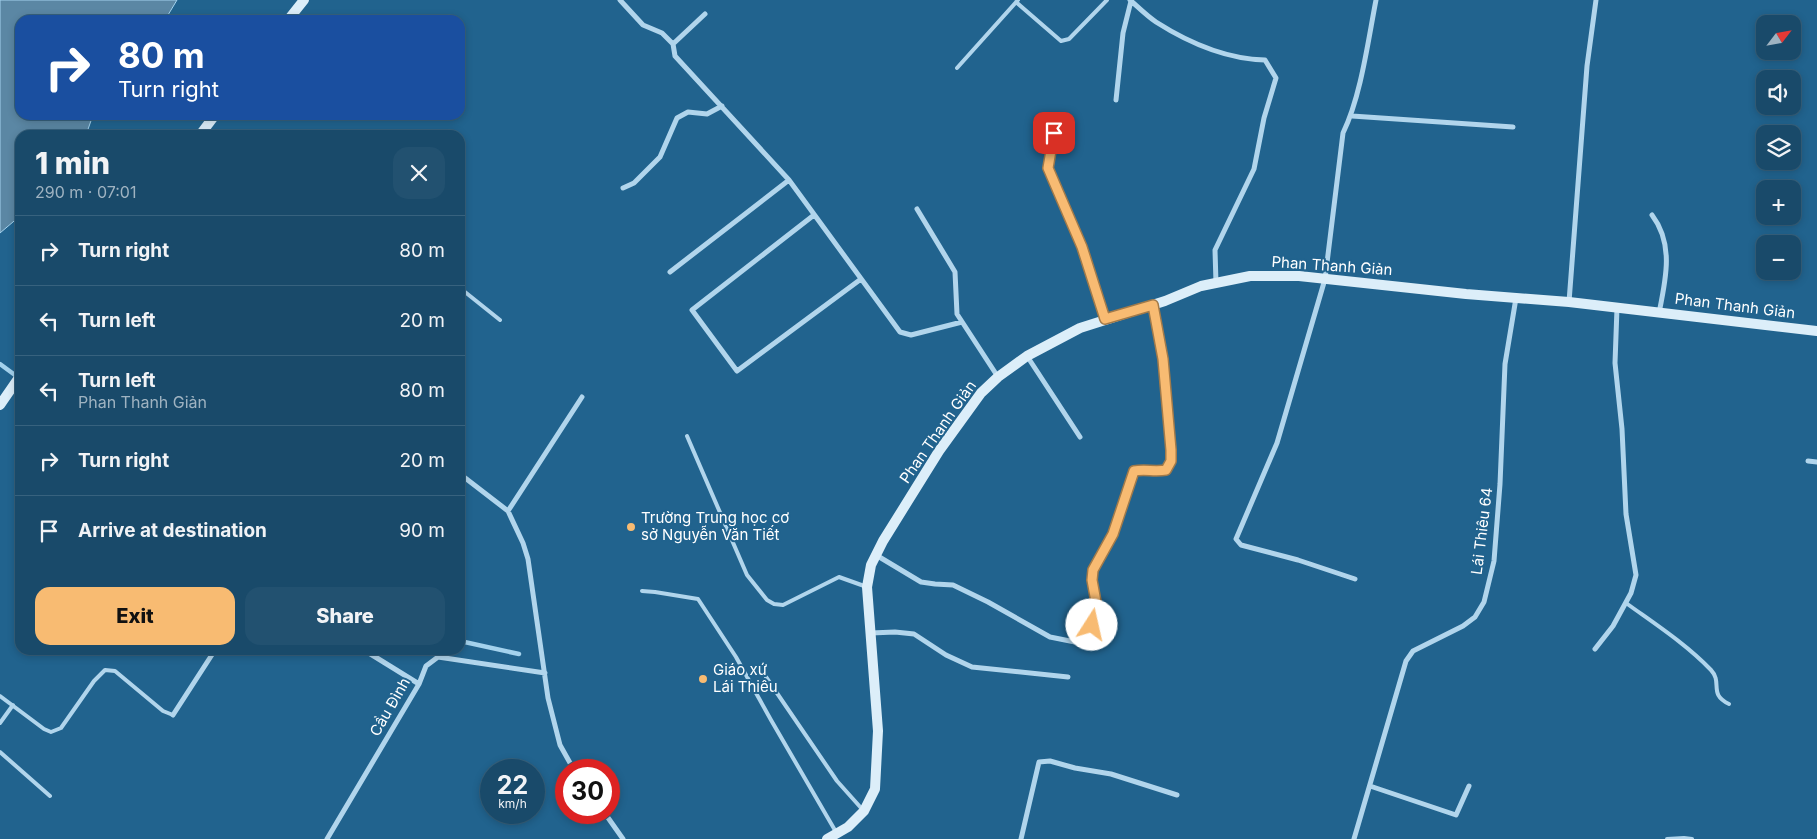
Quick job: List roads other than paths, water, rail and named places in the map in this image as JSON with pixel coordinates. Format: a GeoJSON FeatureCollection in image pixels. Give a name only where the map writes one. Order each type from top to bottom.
{"type":"FeatureCollection","features":[{"type":"Feature","properties":{"kind":"street"},"geometry":{"type":"LineString","coordinates":[[292,15],[304,0]]}},
{"type":"Feature","properties":{"kind":"street"},"geometry":{"type":"LineString","coordinates":[[620,0],[643,25],[662,32],[673,44],[675,56],[789,180],[900,332],[911,335],[962,322]]}},
{"type":"Feature","properties":{"kind":"street"},"geometry":{"type":"LineString","coordinates":[[1355,579],[1298,560],[1240,545],[1236,539],[1277,443],[1325,279],[1343,133],[1352,116],[1376,0]]}},
{"type":"Feature","properties":{"kind":"street"},"geometry":{"type":"LineString","coordinates":[[1569,302],[1587,66],[1596,0]]}},
{"type":"Feature","properties":{"kind":"street"},"geometry":{"type":"LineString","coordinates":[[1116,100],[1130,1],[1155,22],[1185,38],[1225,55],[1265,60],[1276,78],[1264,118],[1254,168],[1215,250],[1216,283]]}},
{"type":"Feature","properties":{"kind":"street"},"geometry":{"type":"LineString","coordinates":[[673,44],[705,14]]}},
{"type":"Feature","properties":{"kind":"street"},"geometry":{"type":"LineString","coordinates":[[624,188],[634,183],[660,157],[677,118],[688,112],[707,114],[722,106]]}},
{"type":"Feature","properties":{"kind":"street"},"geometry":{"type":"LineString","coordinates":[[1352,116],[1513,127]]}},
{"type":"Feature","properties":{"kind":"street"},"geometry":{"type":"LineString","coordinates":[[1058,117],[1048,168],[1082,247],[1105,319]]}},
{"type":"Feature","properties":{"kind":"street"},"geometry":{"type":"LineString","coordinates":[[670,272],[789,180]]}},
{"type":"Feature","properties":{"kind":"street"},"geometry":{"type":"LineString","coordinates":[[917,209],[955,272],[957,314],[998,377]]}},
{"type":"Feature","properties":{"kind":"street"},"geometry":{"type":"LineString","coordinates":[[814,215],[692,310],[737,371],[861,279]]}},
{"type":"Feature","properties":{"kind":"street"},"geometry":{"type":"LineString","coordinates":[[1652,215],[1662,231],[1667,254],[1665,283],[1659,313]]}},
{"type":"Feature","properties":{"kind":"street","name":"Phan Thanh Giản"},"geometry":{"type":"LineString","coordinates":[[827,839],[848,826],[864,811],[875,789],[878,731],[866,587],[871,565],[939,451],[981,393],[998,377],[1027,356],[1080,328],[1153,305],[1201,286],[1250,276],[1299,276],[1569,302],[1817,331]]}},
{"type":"Feature","properties":{"kind":"street","name":"Lái Thiêu 64"},"geometry":{"type":"LineString","coordinates":[[1354,839],[1406,661],[1414,650],[1463,626],[1475,617],[1484,602],[1494,561],[1506,364],[1516,298]]}},
{"type":"Feature","properties":{"kind":"street"},"geometry":{"type":"LineString","coordinates":[[1092,625],[1096,602],[1092,580],[1093,570],[1113,534],[1128,493],[1132,474],[1134,471],[1139,470],[1166,470],[1171,461],[1163,359],[1153,305]]}},
{"type":"Feature","properties":{"kind":"street"},"geometry":{"type":"LineString","coordinates":[[1595,649],[1614,626],[1626,603],[1636,576],[1626,514],[1622,429],[1615,364],[1617,308]]}},
{"type":"Feature","properties":{"kind":"street"},"geometry":{"type":"LineString","coordinates":[[1027,356],[1080,437]]}},
{"type":"Feature","properties":{"kind":"street"},"geometry":{"type":"LineString","coordinates":[[0,405],[15,384]]}},
{"type":"Feature","properties":{"kind":"street"},"geometry":{"type":"LineString","coordinates":[[508,511],[582,397]]}},
{"type":"Feature","properties":{"kind":"street"},"geometry":{"type":"LineString","coordinates":[[1808,461],[1817,462]]}},
{"type":"Feature","properties":{"kind":"street"},"geometry":{"type":"LineString","coordinates":[[465,478],[508,511],[523,542],[528,559],[548,698],[560,745],[568,759]]}},
{"type":"Feature","properties":{"kind":"street"},"geometry":{"type":"LineString","coordinates":[[876,555],[921,582],[953,585],[988,602],[1050,637],[1075,642]]}},
{"type":"Feature","properties":{"kind":"street"},"geometry":{"type":"LineString","coordinates":[[870,634],[895,632],[914,634],[946,655],[972,666],[1068,677]]}},
{"type":"Feature","properties":{"kind":"street"},"geometry":{"type":"LineString","coordinates":[[172,715],[212,655]]}},
{"type":"Feature","properties":{"kind":"street"},"geometry":{"type":"LineString","coordinates":[[372,655],[419,684]]}},
{"type":"Feature","properties":{"kind":"street","name":"Cầu Đình"},"geometry":{"type":"LineString","coordinates":[[327,839],[419,684],[426,666],[438,658],[545,674]]}},
{"type":"Feature","properties":{"kind":"street"},"geometry":{"type":"LineString","coordinates":[[1021,839],[1040,762],[1050,761],[1075,768],[1111,774],[1177,795]]}},
{"type":"Feature","properties":{"kind":"street"},"geometry":{"type":"LineString","coordinates":[[1370,786],[1456,815],[1469,786]]}},
{"type":"Feature","properties":{"kind":"street"},"geometry":{"type":"LineString","coordinates":[[612,824],[623,839]]}},
{"type":"Feature","properties":{"kind":"lane"},"geometry":{"type":"LineString","coordinates":[[957,68],[1017,1],[1061,41],[1069,39],[1107,0]]}},
{"type":"Feature","properties":{"kind":"lane"},"geometry":{"type":"LineString","coordinates":[[465,292],[500,320]]}},
{"type":"Feature","properties":{"kind":"lane"},"geometry":{"type":"LineString","coordinates":[[687,436],[747,575],[767,600],[783,606],[839,577],[866,587]]}},
{"type":"Feature","properties":{"kind":"lane"},"geometry":{"type":"LineString","coordinates":[[642,591],[698,599],[736,657],[770,720],[837,834]]}},
{"type":"Feature","properties":{"kind":"lane"},"geometry":{"type":"LineString","coordinates":[[1626,603],[1694,653],[1711,670],[1716,678],[1717,694],[1729,704]]}},
{"type":"Feature","properties":{"kind":"lane"},"geometry":{"type":"LineString","coordinates":[[0,696],[44,729],[51,732],[62,728],[94,682],[105,670],[115,671],[163,710],[172,715]]}},
{"type":"Feature","properties":{"kind":"lane"},"geometry":{"type":"LineString","coordinates":[[766,678],[837,781],[864,811]]}},
{"type":"Feature","properties":{"kind":"lane"},"geometry":{"type":"LineString","coordinates":[[0,722],[13,706]]}},
{"type":"Feature","properties":{"kind":"lane"},"geometry":{"type":"LineString","coordinates":[[0,752],[50,796]]}},
{"type":"Feature","properties":{"kind":"lane"},"geometry":{"type":"LineString","coordinates":[[1668,839],[1692,839]]}},
{"type":"Feature","properties":{"kind":"water"},"geometry":{"type":"Polygon","coordinates":[[[0,0],[177,0],[168,15],[15,15],[15,120],[91,120],[88,130],[15,130],[15,220],[0,233],[0,0]]]}},
{"type":"Feature","properties":{"kind":"waterway"},"geometry":{"type":"LineString","coordinates":[[0,364],[15,375]]}},
{"type":"Feature","properties":{"kind":"waterway"},"geometry":{"type":"LineString","coordinates":[[465,642],[519,654]]}},
{"type":"Feature","properties":{"kind":"place","name":"Trường Trung học cơ sở Nguyễn Văn Tiết"},"geometry":{"type":"Point","coordinates":[631,527]}},
{"type":"Feature","properties":{"kind":"place","name":"Giáo xứ Lái Thiêu"},"geometry":{"type":"Point","coordinates":[703,679]}}]}
